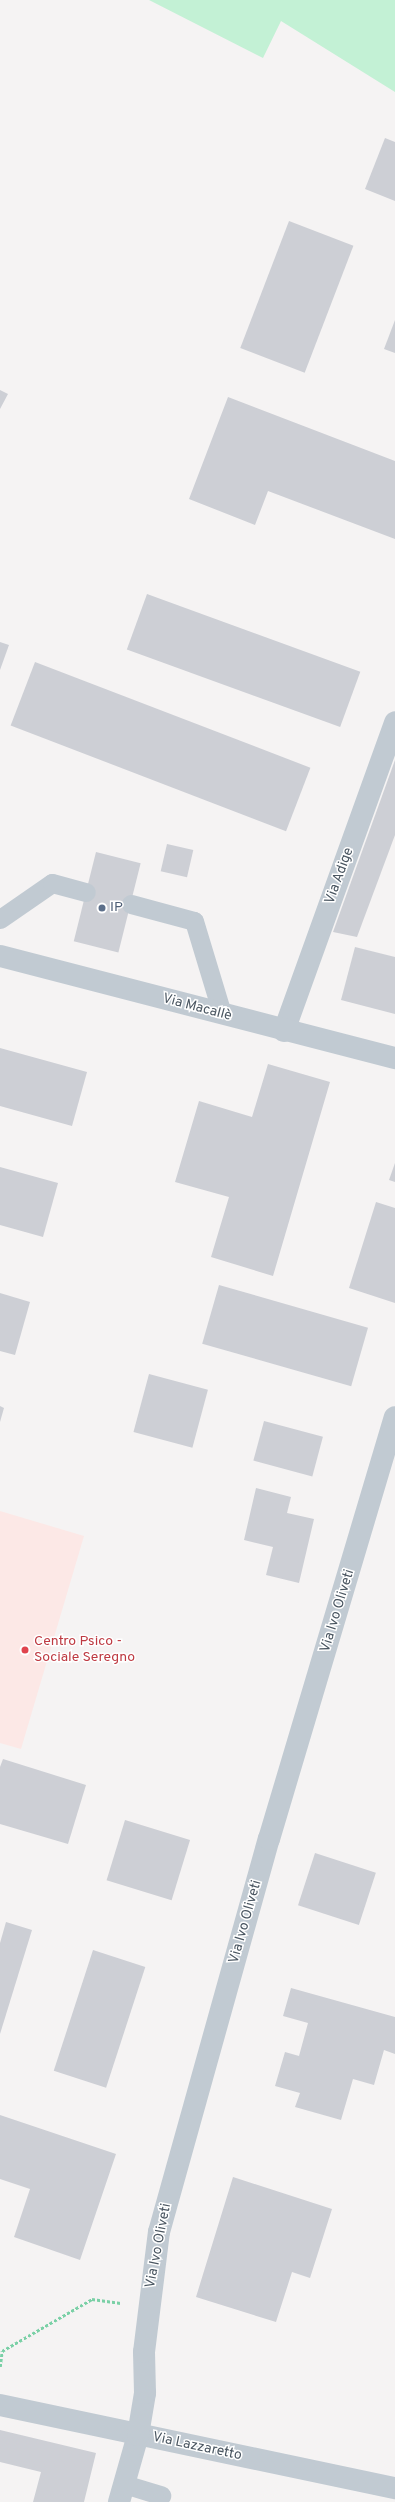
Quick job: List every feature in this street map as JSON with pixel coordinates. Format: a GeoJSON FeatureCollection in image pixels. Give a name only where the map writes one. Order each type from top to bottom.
{"type":"FeatureCollection","features":[{"type":"Feature","properties":{"kind":"street","name":"Via Adige"},"geometry":{"type":"LineString","coordinates":[[284,1031],[395,722]]}},
{"type":"Feature","properties":{"kind":"street","name":"Via Macallè"},"geometry":{"type":"LineString","coordinates":[[0,956],[284,1031],[395,1058]]}},
{"type":"Feature","properties":{"kind":"street","name":"Via Ivo Oliveti"},"geometry":{"type":"LineString","coordinates":[[121,2493],[138,2435],[145,2393],[144,2352],[148,2306],[159,2232],[269,1839],[395,1418]]}},
{"type":"Feature","properties":{"kind":"street","name":"Via Lazzaretto"},"geometry":{"type":"LineString","coordinates":[[0,2405],[395,2488]]}},
{"type":"Feature","properties":{"kind":"lane"},"geometry":{"type":"LineString","coordinates":[[0,919],[52,883],[86,892]]}},
{"type":"Feature","properties":{"kind":"lane"},"geometry":{"type":"LineString","coordinates":[[130,904],[194,921],[222,1014]]}},
{"type":"Feature","properties":{"kind":"lane"},"geometry":{"type":"LineString","coordinates":[[121,2493],[161,2495]]}},
{"type":"Feature","properties":{"kind":"path"},"geometry":{"type":"LineString","coordinates":[[0,2368],[2,2351],[92,2299],[148,2306]]}},
{"type":"Feature","properties":{"kind":"shaded area","name":"Centro Psico - Sociale Seregno"},"geometry":{"type":"Polygon","coordinates":[[[0,1511],[84,1536],[21,1749],[0,1743],[0,1511]]]}},
{"type":"Feature","properties":{"kind":"green space"},"geometry":{"type":"Polygon","coordinates":[[[149,0],[395,0],[395,92],[281,21],[263,58],[149,0]]]}},
{"type":"Feature","properties":{"kind":"building"},"geometry":{"type":"Polygon","coordinates":[[[385,138],[395,142],[395,201],[365,189],[385,138]]]}},
{"type":"Feature","properties":{"kind":"building"},"geometry":{"type":"Polygon","coordinates":[[[289,221],[353,246],[305,373],[240,348],[289,221]]]}},
{"type":"Feature","properties":{"kind":"building"},"geometry":{"type":"Polygon","coordinates":[[[395,320],[395,353],[384,349],[395,320]]]}},
{"type":"Feature","properties":{"kind":"building"},"geometry":{"type":"Polygon","coordinates":[[[0,390],[8,394],[0,409],[0,390]]]}},
{"type":"Feature","properties":{"kind":"building"},"geometry":{"type":"Polygon","coordinates":[[[228,397],[395,461],[395,539],[268,491],[255,525],[189,499],[228,397]]]}},
{"type":"Feature","properties":{"kind":"building"},"geometry":{"type":"Polygon","coordinates":[[[147,594],[360,672],[340,727],[127,649],[147,594]]]}},
{"type":"Feature","properties":{"kind":"building"},"geometry":{"type":"Polygon","coordinates":[[[0,642],[9,645],[0,670],[0,642]]]}},
{"type":"Feature","properties":{"kind":"building"},"geometry":{"type":"Polygon","coordinates":[[[35,662],[310,768],[286,831],[11,725],[35,662]]]}},
{"type":"Feature","properties":{"kind":"building"},"geometry":{"type":"Polygon","coordinates":[[[395,760],[395,835],[357,937],[333,932],[395,760]]]}},
{"type":"Feature","properties":{"kind":"building"},"geometry":{"type":"Polygon","coordinates":[[[167,844],[193,850],[187,877],[161,871],[167,844]]]}},
{"type":"Feature","properties":{"kind":"building"},"geometry":{"type":"Polygon","coordinates":[[[96,852],[141,863],[118,952],[74,941],[96,852]]]}},
{"type":"Feature","properties":{"kind":"building"},"geometry":{"type":"Polygon","coordinates":[[[355,947],[395,957],[395,1014],[341,1000],[355,947]]]}},
{"type":"Feature","properties":{"kind":"building"},"geometry":{"type":"Polygon","coordinates":[[[0,1048],[87,1072],[72,1126],[0,1106],[0,1048]]]}},
{"type":"Feature","properties":{"kind":"building"},"geometry":{"type":"Polygon","coordinates":[[[268,1064],[330,1082],[273,1276],[211,1257],[229,1197],[175,1182],[199,1101],[252,1117],[268,1064]]]}},
{"type":"Feature","properties":{"kind":"building"},"geometry":{"type":"Polygon","coordinates":[[[395,1163],[395,1182],[389,1180],[395,1163]]]}},
{"type":"Feature","properties":{"kind":"building"},"geometry":{"type":"Polygon","coordinates":[[[0,1167],[58,1183],[43,1237],[0,1225],[0,1167]]]}},
{"type":"Feature","properties":{"kind":"building"},"geometry":{"type":"Polygon","coordinates":[[[376,1202],[395,1208],[395,1303],[349,1288],[376,1202]]]}},
{"type":"Feature","properties":{"kind":"building"},"geometry":{"type":"Polygon","coordinates":[[[219,1285],[368,1328],[351,1386],[202,1344],[219,1285]]]}},
{"type":"Feature","properties":{"kind":"building"},"geometry":{"type":"Polygon","coordinates":[[[0,1293],[30,1302],[15,1355],[0,1351],[0,1293]]]}},
{"type":"Feature","properties":{"kind":"building"},"geometry":{"type":"Polygon","coordinates":[[[149,1374],[208,1390],[192,1448],[133,1432],[149,1374]]]}},
{"type":"Feature","properties":{"kind":"building"},"geometry":{"type":"Polygon","coordinates":[[[0,1406],[4,1408],[0,1422],[0,1406]]]}},
{"type":"Feature","properties":{"kind":"building"},"geometry":{"type":"Polygon","coordinates":[[[264,1421],[323,1437],[312,1476],[253,1461],[264,1421]]]}},
{"type":"Feature","properties":{"kind":"building"},"geometry":{"type":"Polygon","coordinates":[[[256,1488],[291,1497],[287,1513],[314,1519],[299,1583],[266,1575],[273,1547],[244,1540],[256,1488]]]}},
{"type":"Feature","properties":{"kind":"building"},"geometry":{"type":"Polygon","coordinates":[[[3,1759],[86,1785],[68,1844],[0,1824],[0,1767],[3,1759]]]}},
{"type":"Feature","properties":{"kind":"building"},"geometry":{"type":"Polygon","coordinates":[[[125,1820],[190,1840],[172,1900],[107,1880],[125,1820]]]}},
{"type":"Feature","properties":{"kind":"building"},"geometry":{"type":"Polygon","coordinates":[[[315,1853],[376,1873],[359,1925],[298,1905],[315,1853]]]}},
{"type":"Feature","properties":{"kind":"building"},"geometry":{"type":"Polygon","coordinates":[[[6,1922],[32,1930],[0,2034],[0,1943],[6,1922]]]}},
{"type":"Feature","properties":{"kind":"building"},"geometry":{"type":"Polygon","coordinates":[[[93,1950],[145,1967],[106,2088],[54,2071],[93,1950]]]}},
{"type":"Feature","properties":{"kind":"building"},"geometry":{"type":"Polygon","coordinates":[[[291,1988],[395,2017],[395,2054],[384,2050],[374,2085],[353,2079],[341,2120],[295,2107],[300,2093],[275,2086],[285,2052],[299,2056],[308,2023],[283,2016],[291,1988]]]}},
{"type":"Feature","properties":{"kind":"building"},"geometry":{"type":"Polygon","coordinates":[[[0,2115],[116,2154],[80,2260],[14,2237],[30,2189],[0,2179],[0,2115]]]}},
{"type":"Feature","properties":{"kind":"building"},"geometry":{"type":"Polygon","coordinates":[[[233,2177],[332,2209],[310,2278],[292,2272],[276,2322],[196,2297],[233,2177]]]}},
{"type":"Feature","properties":{"kind":"building"},"geometry":{"type":"Polygon","coordinates":[[[0,2430],[96,2453],[84,2502],[33,2502],[41,2472],[0,2462],[0,2430]]]}},
{"type":"Feature","properties":{"kind":"place","name":"IP"},"geometry":{"type":"Point","coordinates":[102,908]}},
{"type":"Feature","properties":{"kind":"place","name":"Centro Psico - Sociale Seregno"},"geometry":{"type":"Point","coordinates":[25,1650]}}]}
